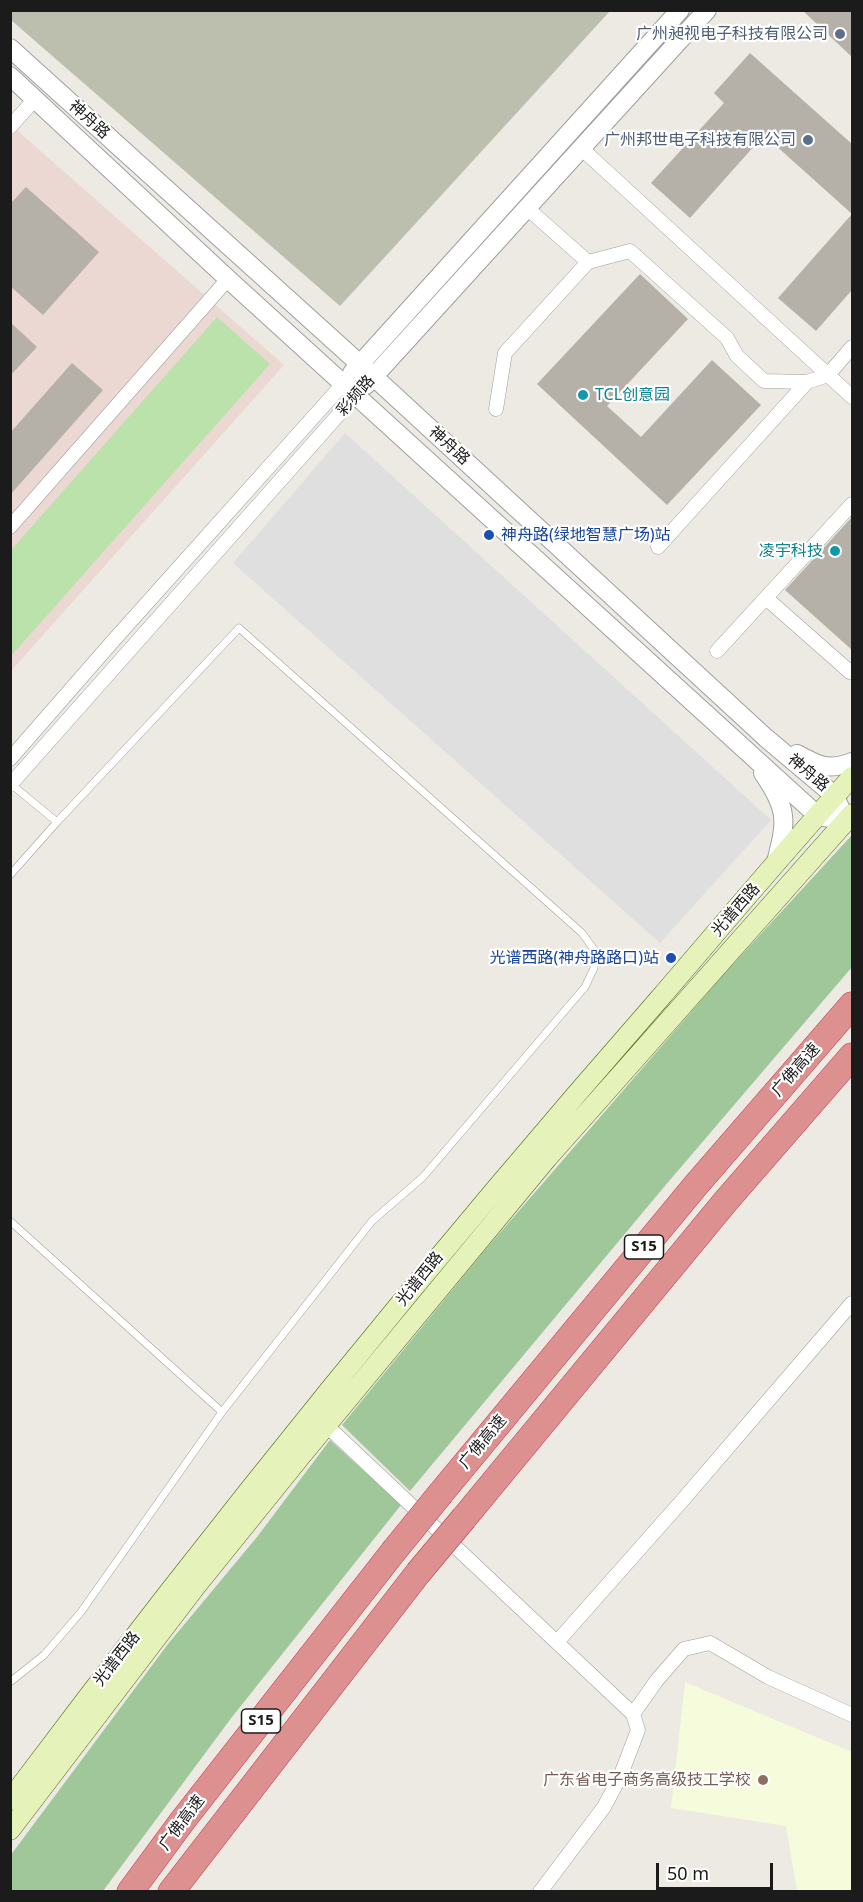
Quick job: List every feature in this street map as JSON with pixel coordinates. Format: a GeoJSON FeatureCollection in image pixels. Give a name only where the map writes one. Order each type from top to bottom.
{"type":"FeatureCollection","features":[{"type":"Feature","properties":{"kind":"highway","name":"广佛高速"},"geometry":{"type":"LineString","coordinates":[[130,1892],[183,1821],[441,1493],[696,1185],[852,1005]]}},
{"type":"Feature","properties":{"kind":"highway","name":"广佛高速"},"geometry":{"type":"LineString","coordinates":[[171,1892],[418,1573],[725,1203],[852,1056]]}},
{"type":"Feature","properties":{"kind":"main road","name":"光谱西路"},"geometry":{"type":"LineString","coordinates":[[10,1800],[180,1578],[438,1256],[852,777]]}},
{"type":"Feature","properties":{"kind":"main road"},"geometry":{"type":"LineString","coordinates":[[10,1830],[196,1586],[326,1425],[548,1157],[849,817]]}},
{"type":"Feature","properties":{"kind":"street","name":"彩频路"},"geometry":{"type":"LineString","coordinates":[[11,784],[350,389],[680,10]]}},
{"type":"Feature","properties":{"kind":"street","name":"彩频路"},"geometry":{"type":"LineString","coordinates":[[366,371],[527,208],[707,10]]}},
{"type":"Feature","properties":{"kind":"street","name":"神舟路"},"geometry":{"type":"LineString","coordinates":[[10,48],[766,738],[835,796],[849,817]]}},
{"type":"Feature","properties":{"kind":"street","name":"神舟路"},"geometry":{"type":"LineString","coordinates":[[10,76],[228,279],[818,816],[849,817]]}},
{"type":"Feature","properties":{"kind":"street"},"geometry":{"type":"LineString","coordinates":[[10,127],[35,99]]}},
{"type":"Feature","properties":{"kind":"street"},"geometry":{"type":"LineString","coordinates":[[581,148],[852,397]]}},
{"type":"Feature","properties":{"kind":"street"},"geometry":{"type":"LineString","coordinates":[[527,208],[588,262]]}},
{"type":"Feature","properties":{"kind":"street"},"geometry":{"type":"LineString","coordinates":[[496,409],[505,353],[588,262],[630,251],[727,338],[737,356],[764,381],[807,382],[828,375],[852,347]]}},
{"type":"Feature","properties":{"kind":"street"},"geometry":{"type":"LineString","coordinates":[[10,527],[228,279]]}},
{"type":"Feature","properties":{"kind":"street"},"geometry":{"type":"LineString","coordinates":[[658,547],[807,382]]}},
{"type":"Feature","properties":{"kind":"street","name":"彩频路"},"geometry":{"type":"LineString","coordinates":[[10,759],[113,641],[350,389]]}},
{"type":"Feature","properties":{"kind":"street"},"geometry":{"type":"LineString","coordinates":[[717,651],[852,504]]}},
{"type":"Feature","properties":{"kind":"street"},"geometry":{"type":"LineString","coordinates":[[766,598],[850,672],[852,670]]}},
{"type":"Feature","properties":{"kind":"street"},"geometry":{"type":"LineString","coordinates":[[766,738],[815,765],[830,768],[852,762]]}},
{"type":"Feature","properties":{"kind":"street"},"geometry":{"type":"LineString","coordinates":[[744,747],[774,790],[780,804],[784,834],[776,864]]}},
{"type":"Feature","properties":{"kind":"street"},"geometry":{"type":"LineString","coordinates":[[557,1642],[852,1303]]}},
{"type":"Feature","properties":{"kind":"street"},"geometry":{"type":"LineString","coordinates":[[326,1425],[633,1714],[638,1730],[620,1777],[604,1807],[540,1892]]}},
{"type":"Feature","properties":{"kind":"street"},"geometry":{"type":"LineString","coordinates":[[633,1714],[657,1680],[684,1649],[711,1643],[768,1677],[852,1715]]}},
{"type":"Feature","properties":{"kind":"lane"},"geometry":{"type":"LineString","coordinates":[[10,875],[239,628],[582,933],[595,951],[594,968],[585,987],[423,1177],[372,1221],[222,1412],[81,1612],[44,1655],[10,1682]]}},
{"type":"Feature","properties":{"kind":"lane"},"geometry":{"type":"LineString","coordinates":[[11,784],[57,822]]}},
{"type":"Feature","properties":{"kind":"lane"},"geometry":{"type":"LineString","coordinates":[[10,1221],[222,1412]]}},
{"type":"Feature","properties":{"kind":"shaded area"},"geometry":{"type":"Polygon","coordinates":[[[11,10],[610,11],[340,306],[11,20],[11,10]]]}},
{"type":"Feature","properties":{"kind":"shaded area"},"geometry":{"type":"Polygon","coordinates":[[[11,125],[284,365],[11,671],[11,125]]]}},
{"type":"Feature","properties":{"kind":"shaded area"},"geometry":{"type":"Polygon","coordinates":[[[345,433],[771,820],[660,943],[233,563],[345,433]]]}},
{"type":"Feature","properties":{"kind":"shaded area","name":"广东省电子商务高级技工学校"},"geometry":{"type":"Polygon","coordinates":[[[685,1682],[852,1752],[852,1891],[797,1891],[786,1826],[671,1808],[685,1682]]]}},
{"type":"Feature","properties":{"kind":"green space"},"geometry":{"type":"Polygon","coordinates":[[[217,317],[270,364],[11,656],[11,550],[217,317]]]}},
{"type":"Feature","properties":{"kind":"green space"},"geometry":{"type":"Polygon","coordinates":[[[852,835],[852,967],[664,1187],[410,1491],[342,1425],[485,1250],[724,974],[852,835]]]}},
{"type":"Feature","properties":{"kind":"green space"},"geometry":{"type":"Polygon","coordinates":[[[330,1440],[401,1505],[232,1717],[103,1891],[11,1891],[10,1856],[168,1644],[257,1537],[330,1440]]]}},
{"type":"Feature","properties":{"kind":"building","name":"广州昶视电子科技有限公司"},"geometry":{"type":"Polygon","coordinates":[[[802,10],[852,10],[852,57],[802,10]]]}},
{"type":"Feature","properties":{"kind":"building","name":"广州邦世电子科技有限公司"},"geometry":{"type":"Polygon","coordinates":[[[750,53],[852,144],[852,214],[764,135],[690,218],[651,183],[724,103],[714,93],[750,53]]]}},
{"type":"Feature","properties":{"kind":"building"},"geometry":{"type":"Polygon","coordinates":[[[26,187],[99,252],[43,315],[10,286],[10,204],[26,187]]]}},
{"type":"Feature","properties":{"kind":"building"},"geometry":{"type":"Polygon","coordinates":[[[852,214],[852,290],[816,331],[778,298],[852,214]]]}},
{"type":"Feature","properties":{"kind":"building","name":"TCL创意园"},"geometry":{"type":"Polygon","coordinates":[[[640,274],[688,319],[607,406],[641,437],[712,360],[761,405],[667,505],[537,384],[640,274]]]}},
{"type":"Feature","properties":{"kind":"building"},"geometry":{"type":"Polygon","coordinates":[[[10,322],[37,347],[10,376],[10,322]]]}},
{"type":"Feature","properties":{"kind":"building"},"geometry":{"type":"Polygon","coordinates":[[[72,363],[103,390],[10,495],[10,433],[72,363]]]}},
{"type":"Feature","properties":{"kind":"building","name":"凌宇科技"},"geometry":{"type":"Polygon","coordinates":[[[852,517],[852,650],[785,590],[852,517]]]}},
{"type":"Feature","properties":{"kind":"place","name":"广州昶视电子科技有限公司"},"geometry":{"type":"Point","coordinates":[840,34]}},
{"type":"Feature","properties":{"kind":"place","name":"广州邦世电子科技有限公司"},"geometry":{"type":"Point","coordinates":[808,140]}},
{"type":"Feature","properties":{"kind":"place","name":"TCL创意园"},"geometry":{"type":"Point","coordinates":[583,395]}},
{"type":"Feature","properties":{"kind":"place","name":"神舟路(绿地智慧广场)站"},"geometry":{"type":"Point","coordinates":[489,535]}},
{"type":"Feature","properties":{"kind":"place","name":"凌宇科技"},"geometry":{"type":"Point","coordinates":[835,551]}},
{"type":"Feature","properties":{"kind":"place","name":"光谱西路(神舟路路口)站"},"geometry":{"type":"Point","coordinates":[671,958]}},
{"type":"Feature","properties":{"kind":"place","name":"广东省电子商务高级技工学校"},"geometry":{"type":"Point","coordinates":[763,1780]}}]}
